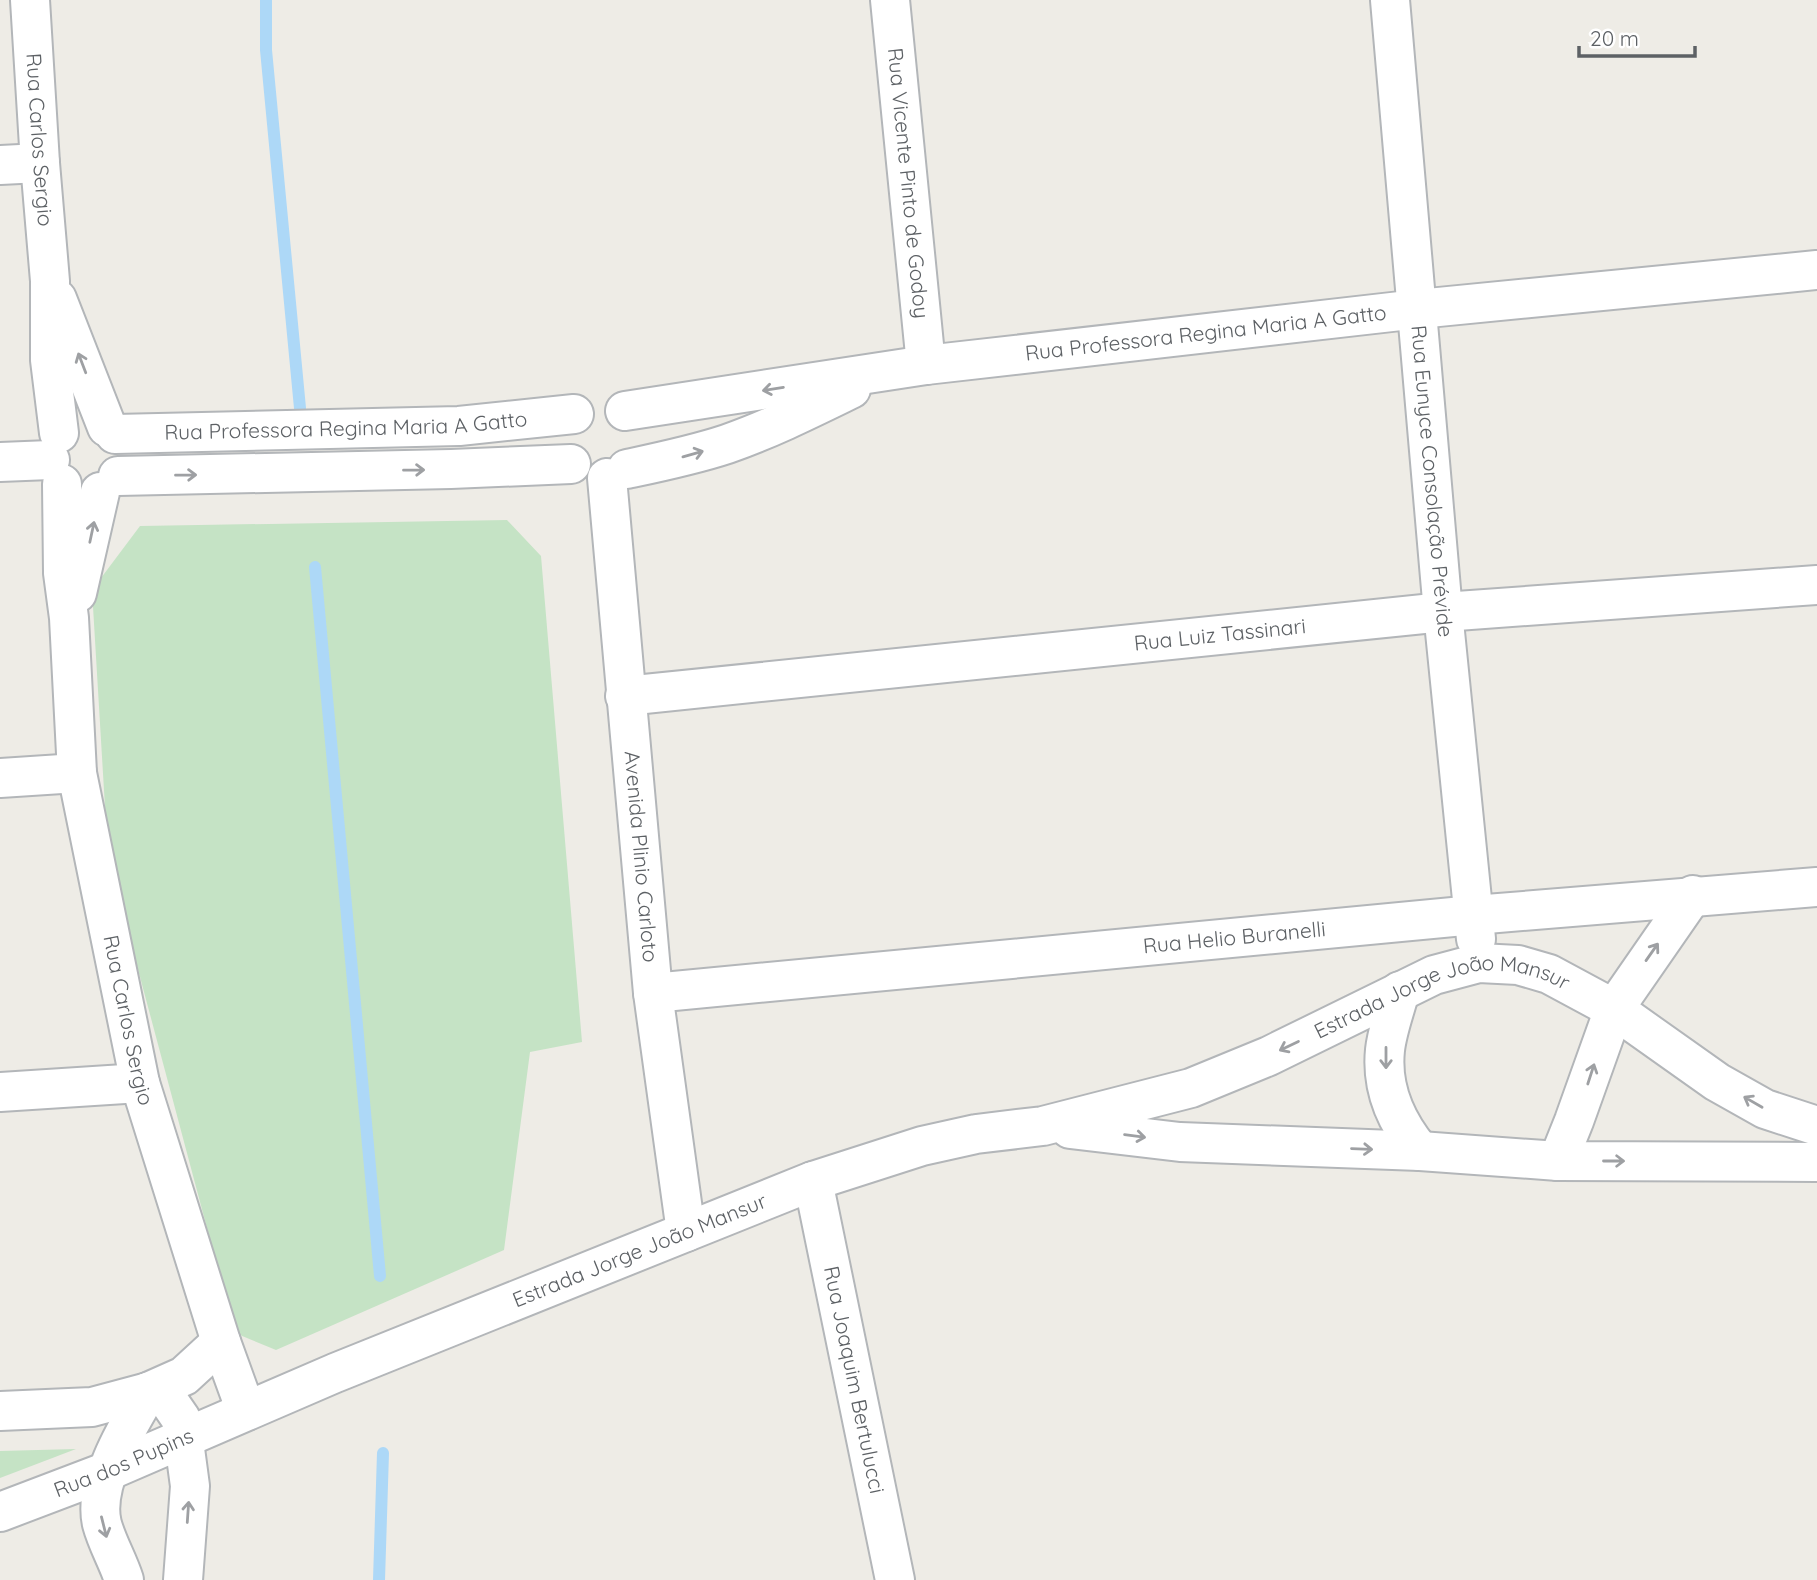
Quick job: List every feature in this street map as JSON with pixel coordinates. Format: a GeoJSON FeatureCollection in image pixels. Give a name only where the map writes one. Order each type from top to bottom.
{"type":"FeatureCollection","features":[{"type":"Feature","properties":{"kind":"street","name":"Rua Carlos Sergio"},"geometry":{"type":"LineString","coordinates":[[30,0],[50,281],[50,360],[63,573],[69,618],[77,774],[140,1083],[221,1342],[246,1411]]}},
{"type":"Feature","properties":{"kind":"street","name":"Rua Vicente Pinto de Godoy"},"geometry":{"type":"LineString","coordinates":[[890,0],[926,365]]}},
{"type":"Feature","properties":{"kind":"street","name":"Rua Eunyce Consolação Prévide"},"geometry":{"type":"LineString","coordinates":[[1390,0],[1443,611],[1479,962]]}},
{"type":"Feature","properties":{"kind":"street"},"geometry":{"type":"LineString","coordinates":[[0,165],[40,163]]}},
{"type":"Feature","properties":{"kind":"street","name":"Rua Professora Regina Maria A Gatto"},"geometry":{"type":"LineString","coordinates":[[625,411],[926,365],[1418,309],[1817,270]]}},
{"type":"Feature","properties":{"kind":"street","name":"Rua Carlos Sergio"},"geometry":{"type":"LineString","coordinates":[[50,281],[111,431]]}},
{"type":"Feature","properties":{"kind":"street","name":"Rua Professora Regina Maria A Gatto"},"geometry":{"type":"LineString","coordinates":[[617,474],[726,445],[889,372]]}},
{"type":"Feature","properties":{"kind":"street"},"geometry":{"type":"LineString","coordinates":[[599,402],[613,404],[625,411],[634,421],[639,433],[635,459],[617,474],[593,478],[580,473],[571,464],[565,451],[563,438],[566,425],[574,414],[586,405],[599,402]]}},
{"type":"Feature","properties":{"kind":"street","name":"Rua Professora Regina Maria A Gatto"},"geometry":{"type":"LineString","coordinates":[[111,431],[459,426],[574,414]]}},
{"type":"Feature","properties":{"kind":"street"},"geometry":{"type":"LineString","coordinates":[[82,421],[95,422],[111,431],[122,452],[109,484],[79,493],[70,490],[57,459],[69,425],[82,421]]}},
{"type":"Feature","properties":{"kind":"street"},"geometry":{"type":"LineString","coordinates":[[0,462],[57,459]]}},
{"type":"Feature","properties":{"kind":"street","name":"Rua Professora Regina Maria A Gatto"},"geometry":{"type":"LineString","coordinates":[[109,484],[571,464]]}},
{"type":"Feature","properties":{"kind":"street","name":"Avenida Plinio Carloto"},"geometry":{"type":"LineString","coordinates":[[617,474],[625,696],[653,993],[686,1232]]}},
{"type":"Feature","properties":{"kind":"street","name":"Rua Carlos Sergio"},"geometry":{"type":"LineString","coordinates":[[69,618],[109,484]]}},
{"type":"Feature","properties":{"kind":"street","name":"Rua Luiz Tassinari"},"geometry":{"type":"LineString","coordinates":[[625,696],[1443,611],[1817,584]]}},
{"type":"Feature","properties":{"kind":"street"},"geometry":{"type":"LineString","coordinates":[[0,778],[77,774]]}},
{"type":"Feature","properties":{"kind":"street","name":"Rua Helio Buranelli"},"geometry":{"type":"LineString","coordinates":[[653,993],[1693,895],[1817,887]]}},
{"type":"Feature","properties":{"kind":"street"},"geometry":{"type":"LineString","coordinates":[[1558,1161],[1614,1009],[1693,895]]}},
{"type":"Feature","properties":{"kind":"street","name":"Estrada Jorge João Mansur"},"geometry":{"type":"LineString","coordinates":[[246,1411],[813,1181],[922,1146],[976,1134],[1043,1126],[1191,1088],[1269,1056],[1434,975],[1479,962],[1518,965],[1549,974],[1614,1009],[1717,1082],[1765,1109],[1817,1126]]}},
{"type":"Feature","properties":{"kind":"street"},"geometry":{"type":"LineString","coordinates":[[1400,991],[1385,1050],[1387,1082],[1396,1116],[1406,1135],[1420,1151]]}},
{"type":"Feature","properties":{"kind":"street"},"geometry":{"type":"LineString","coordinates":[[0,1092],[140,1083]]}},
{"type":"Feature","properties":{"kind":"street","name":"Estrada Jorge João Mansur"},"geometry":{"type":"LineString","coordinates":[[1043,1126],[1180,1142],[1420,1151],[1558,1161],[1817,1162]]}},
{"type":"Feature","properties":{"kind":"street","name":"Rua Joaquim Bertulucci"},"geometry":{"type":"LineString","coordinates":[[813,1181],[895,1580]]}},
{"type":"Feature","properties":{"kind":"street"},"geometry":{"type":"LineString","coordinates":[[0,1410],[92,1407],[148,1392],[184,1376],[221,1342]]}},
{"type":"Feature","properties":{"kind":"street"},"geometry":{"type":"LineString","coordinates":[[148,1392],[160,1395],[176,1410],[181,1419],[190,1486],[183,1580]]}},
{"type":"Feature","properties":{"kind":"street"},"geometry":{"type":"LineString","coordinates":[[124,1580],[101,1522],[102,1498],[108,1471],[128,1426],[148,1392]]}},
{"type":"Feature","properties":{"kind":"street","name":"Rua dos Pupins"},"geometry":{"type":"LineString","coordinates":[[0,1512],[108,1471],[246,1411]]}},
{"type":"Feature","properties":{"kind":"green space"},"geometry":{"type":"Polygon","coordinates":[[[507,520],[541,556],[582,1042],[530,1052],[504,1250],[276,1350],[235,1333],[108,857],[92,590],[140,526],[507,520]]]}},
{"type":"Feature","properties":{"kind":"green space"},"geometry":{"type":"Polygon","coordinates":[[[76,1449],[0,1478],[0,1451],[76,1449]]]}},
{"type":"Feature","properties":{"kind":"waterway"},"geometry":{"type":"LineString","coordinates":[[266,0],[266,50],[300,408]]}},
{"type":"Feature","properties":{"kind":"waterway"},"geometry":{"type":"LineString","coordinates":[[315,567],[380,1276]]}},
{"type":"Feature","properties":{"kind":"waterway"},"geometry":{"type":"LineString","coordinates":[[379,1580],[383,1453]]}}]}
